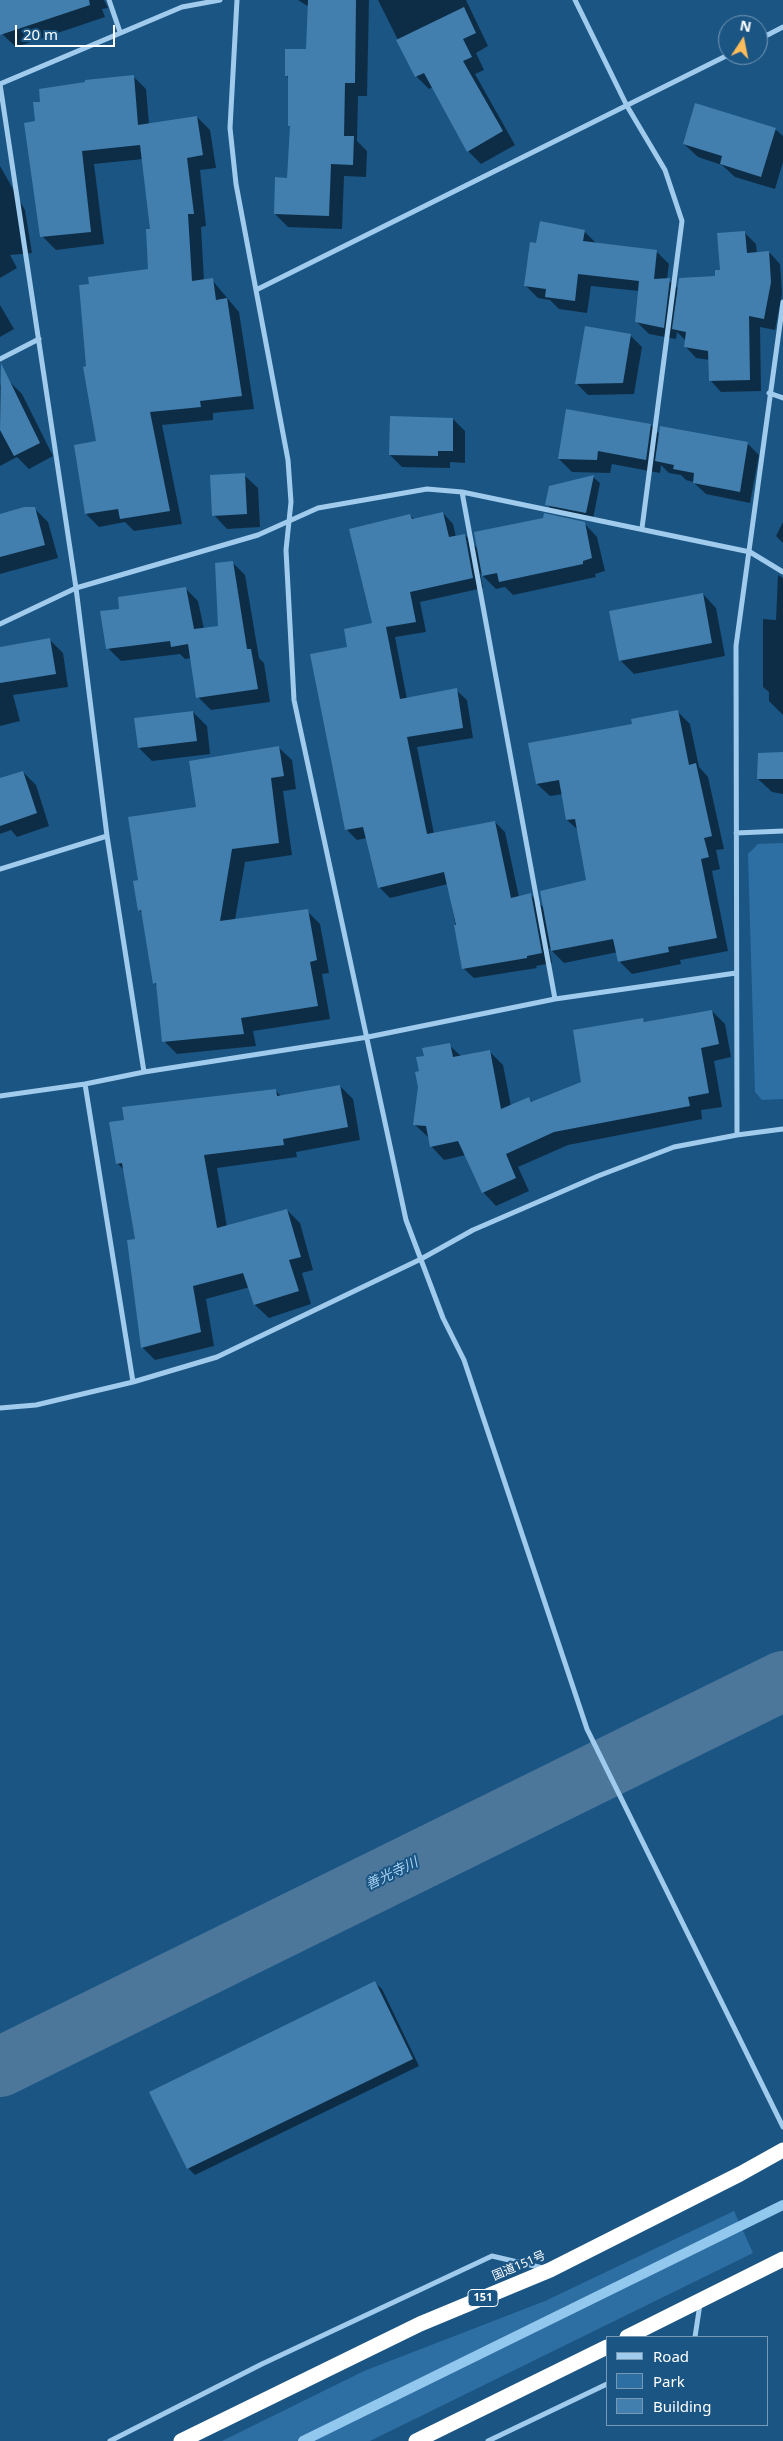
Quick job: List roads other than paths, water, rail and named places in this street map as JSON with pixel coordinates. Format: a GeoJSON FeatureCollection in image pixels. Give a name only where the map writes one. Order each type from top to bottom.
{"type":"FeatureCollection","features":[{"type":"Feature","properties":{"kind":"highway","name":"国道151号"},"geometry":{"type":"LineString","coordinates":[[180,2441],[420,2324],[550,2270],[740,2174],[783,2150]]}},
{"type":"Feature","properties":{"kind":"highway"},"geometry":{"type":"LineString","coordinates":[[629,2336],[783,2259]]}},
{"type":"Feature","properties":{"kind":"highway"},"geometry":{"type":"LineString","coordinates":[[416,2441],[606,2347]]}},
{"type":"Feature","properties":{"kind":"street"},"geometry":{"type":"LineString","coordinates":[[109,0],[120,32]]}},
{"type":"Feature","properties":{"kind":"street"},"geometry":{"type":"LineString","coordinates":[[144,1072],[107,836],[76,588],[0,84],[182,7],[220,0]]}},
{"type":"Feature","properties":{"kind":"street"},"geometry":{"type":"LineString","coordinates":[[238,0],[233,42],[230,128],[236,184],[288,460],[291,502],[286,550],[294,700],[406,1220],[443,1318],[464,1360],[587,1729],[765,2087],[783,2127]]}},
{"type":"Feature","properties":{"kind":"street"},"geometry":{"type":"LineString","coordinates":[[575,0],[627,106],[666,170],[682,221],[642,528]]}},
{"type":"Feature","properties":{"kind":"street"},"geometry":{"type":"LineString","coordinates":[[768,35],[783,28]]}},
{"type":"Feature","properties":{"kind":"street"},"geometry":{"type":"LineString","coordinates":[[256,290],[718,60]]}},
{"type":"Feature","properties":{"kind":"street"},"geometry":{"type":"LineString","coordinates":[[737,1135],[736,646],[750,552],[769,393],[783,302]]}},
{"type":"Feature","properties":{"kind":"street"},"geometry":{"type":"LineString","coordinates":[[0,359],[39,339]]}},
{"type":"Feature","properties":{"kind":"street"},"geometry":{"type":"LineString","coordinates":[[769,393],[783,398]]}},
{"type":"Feature","properties":{"kind":"street"},"geometry":{"type":"LineString","coordinates":[[0,624],[76,588],[258,535],[318,508],[427,489],[462,492],[750,552],[783,572]]}},
{"type":"Feature","properties":{"kind":"street"},"geometry":{"type":"LineString","coordinates":[[462,492],[555,1000]]}},
{"type":"Feature","properties":{"kind":"street"},"geometry":{"type":"LineString","coordinates":[[736,833],[783,831]]}},
{"type":"Feature","properties":{"kind":"street"},"geometry":{"type":"LineString","coordinates":[[0,869],[107,836]]}},
{"type":"Feature","properties":{"kind":"street"},"geometry":{"type":"LineString","coordinates":[[0,1096],[85,1084],[144,1072],[368,1037],[555,1000],[736,973]]}},
{"type":"Feature","properties":{"kind":"street"},"geometry":{"type":"LineString","coordinates":[[85,1084],[133,1382]]}},
{"type":"Feature","properties":{"kind":"street"},"geometry":{"type":"LineString","coordinates":[[0,1408],[36,1405],[133,1382],[217,1356],[421,1259],[473,1230],[598,1176],[674,1147],[737,1135],[783,1129]]}},
{"type":"Feature","properties":{"kind":"street"},"geometry":{"type":"LineString","coordinates":[[110,2441],[262,2364],[492,2256],[550,2270]]}},
{"type":"Feature","properties":{"kind":"street"},"geometry":{"type":"LineString","coordinates":[[695,2336],[701,2301]]}},
{"type":"Feature","properties":{"kind":"street"},"geometry":{"type":"LineString","coordinates":[[488,2441],[606,2384]]}},
{"type":"Feature","properties":{"kind":"waterway","name":"善光寺川"},"geometry":{"type":"LineString","coordinates":[[0,2067],[783,1681]]}},
{"type":"Feature","properties":{"kind":"waterway"},"geometry":{"type":"LineString","coordinates":[[303,2441],[783,2205]]}}]}
